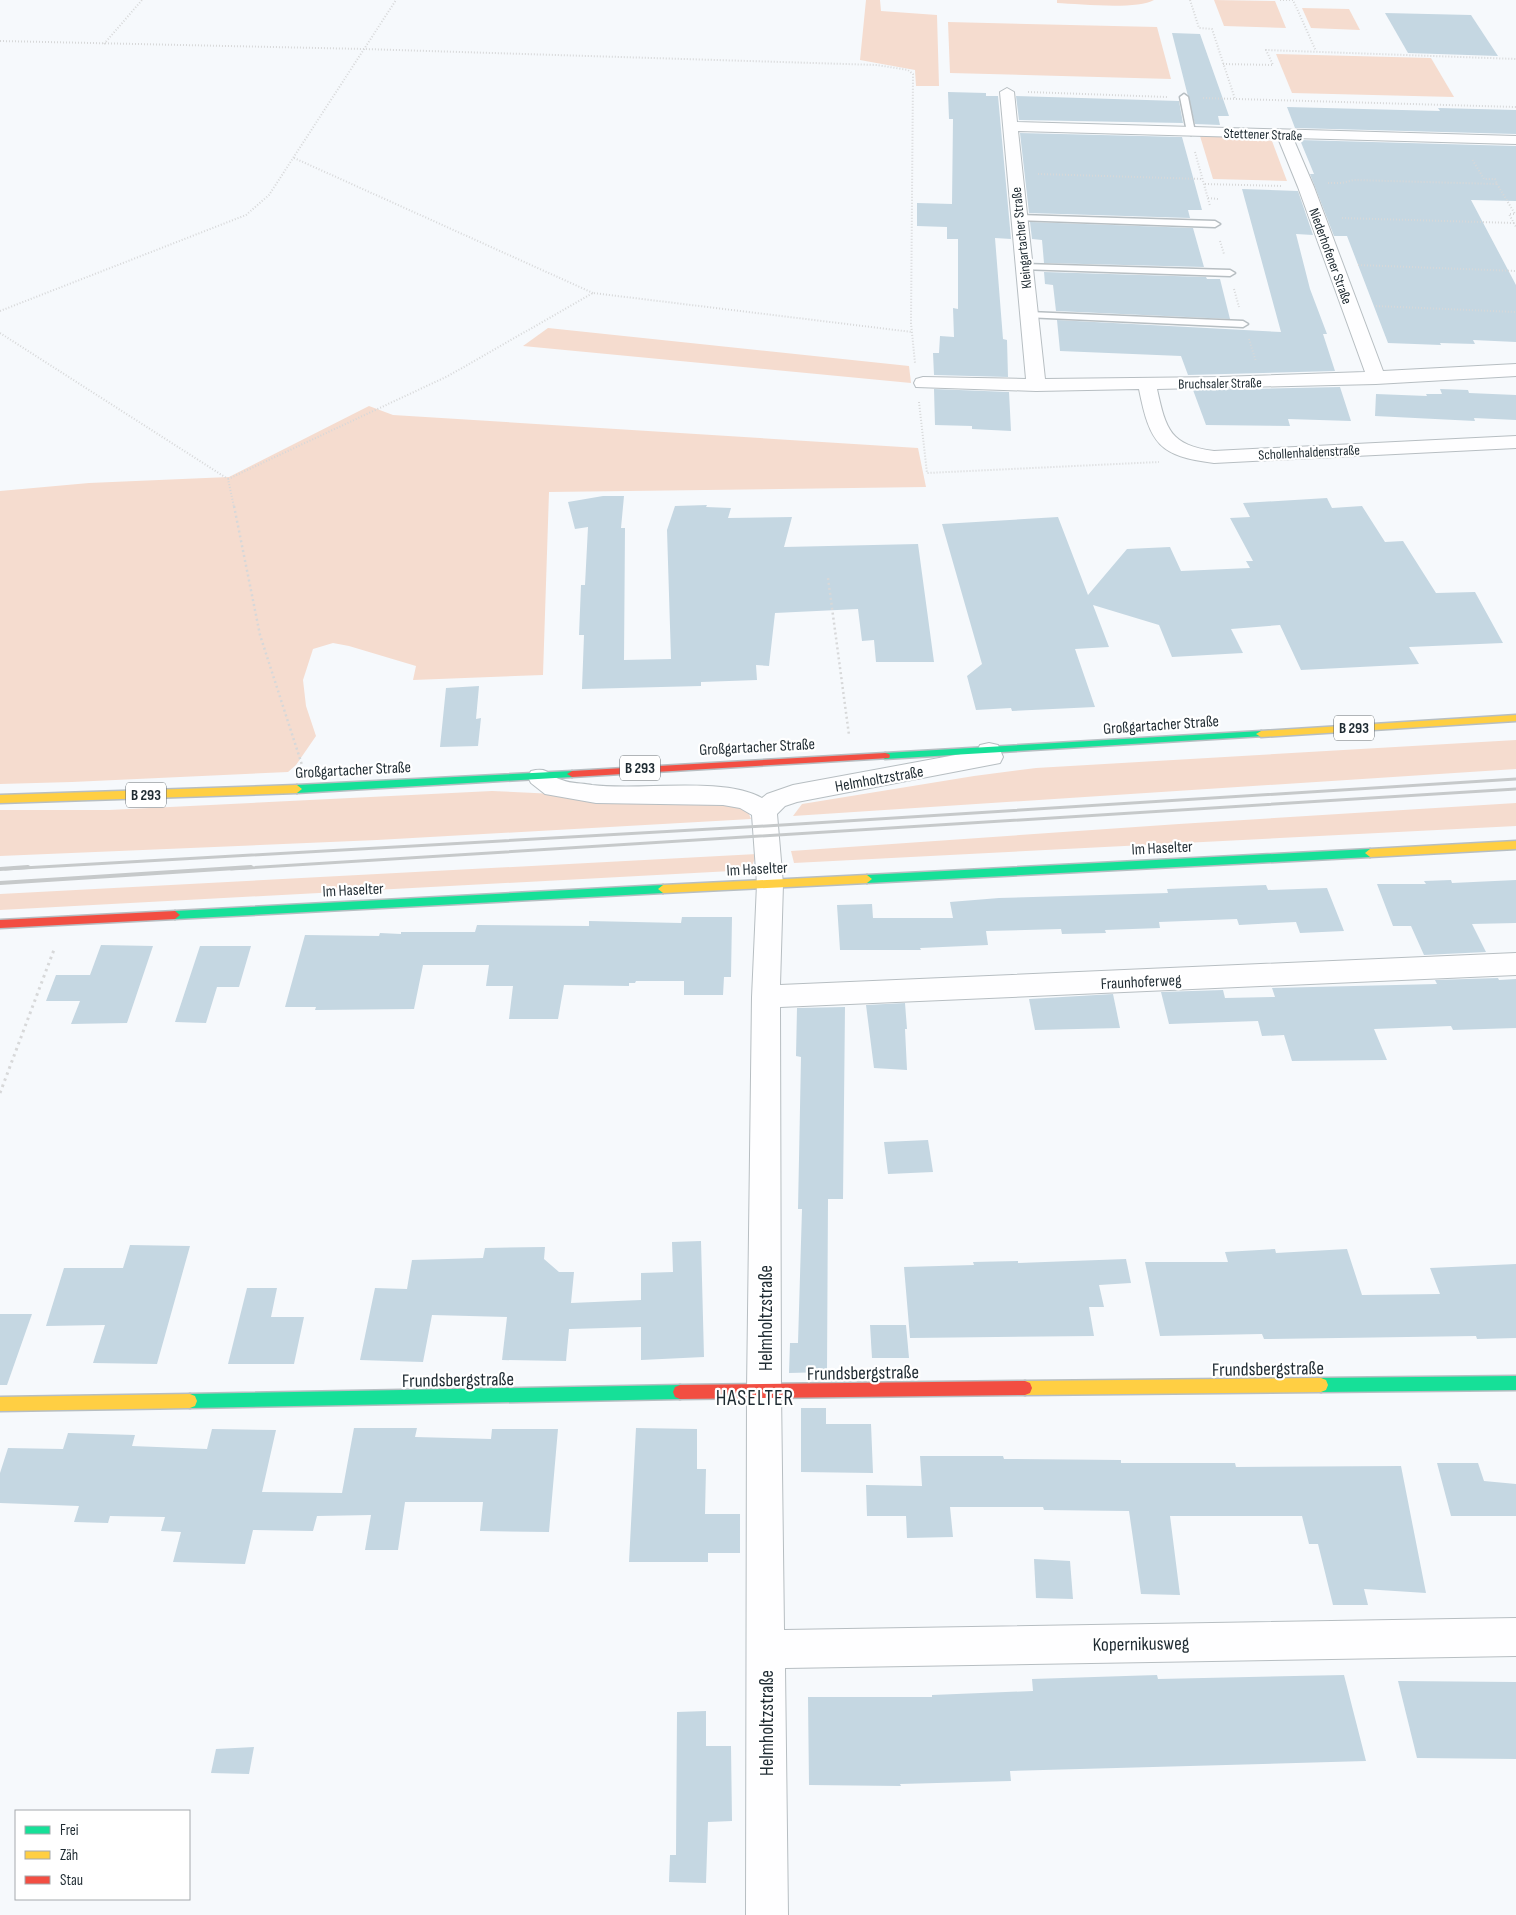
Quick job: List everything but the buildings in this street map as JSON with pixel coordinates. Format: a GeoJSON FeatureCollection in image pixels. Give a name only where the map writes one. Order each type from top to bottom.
{"type":"FeatureCollection","features":[{"type":"Feature","properties":{"kind":"street","name":"Kleingartacher Straße"},"geometry":{"type":"LineString","coordinates":[[1007,92],[1036,385]]}},
{"type":"Feature","properties":{"kind":"street","name":"Stettener Straße"},"geometry":{"type":"LineString","coordinates":[[1010,126],[1516,140]]}},
{"type":"Feature","properties":{"kind":"street","name":"Niederhofener Straße"},"geometry":{"type":"LineString","coordinates":[[1284,135],[1305,185],[1376,378]]}},
{"type":"Feature","properties":{"kind":"street","name":"Bruchsaler Straße"},"geometry":{"type":"LineString","coordinates":[[923,383],[1147,384],[1376,378],[1516,370]]}},
{"type":"Feature","properties":{"kind":"street","name":"Schollenhaldenstraße"},"geometry":{"type":"LineString","coordinates":[[1147,384],[1152,413],[1169,443],[1185,452],[1214,457],[1516,442]]}},
{"type":"Feature","properties":{"kind":"street","name":"Großgartacher Straße"},"geometry":{"type":"LineString","coordinates":[[0,799],[310,788],[540,777],[652,768],[989,751],[1516,718]]}},
{"type":"Feature","properties":{"kind":"street","name":"Helmholtzstraße"},"geometry":{"type":"LineString","coordinates":[[767,1915],[764,1391],[766,997],[770,884],[764,810],[776,800],[793,794],[991,757],[989,751]]}},
{"type":"Feature","properties":{"kind":"street"},"geometry":{"type":"LineString","coordinates":[[540,777],[554,788],[596,794],[724,796],[747,801],[764,810]]}},
{"type":"Feature","properties":{"kind":"street","name":"Im Haselter"},"geometry":{"type":"LineString","coordinates":[[0,924],[1516,845]]}},
{"type":"Feature","properties":{"kind":"street","name":"Fraunhoferweg"},"geometry":{"type":"LineString","coordinates":[[766,997],[1516,964]]}},
{"type":"Feature","properties":{"kind":"street","name":"Frundsbergstraße"},"geometry":{"type":"LineString","coordinates":[[0,1404],[764,1391],[1516,1383]]}},
{"type":"Feature","properties":{"kind":"street","name":"Kopernikusweg"},"geometry":{"type":"LineString","coordinates":[[766,1649],[1516,1637]]}},
{"type":"Feature","properties":{"kind":"lane"},"geometry":{"type":"LineString","coordinates":[[1184,97],[1191,132]]}},
{"type":"Feature","properties":{"kind":"lane"},"geometry":{"type":"LineString","coordinates":[[1019,218],[1215,224]]}},
{"type":"Feature","properties":{"kind":"lane"},"geometry":{"type":"LineString","coordinates":[[1024,267],[1230,273]]}},
{"type":"Feature","properties":{"kind":"lane"},"geometry":{"type":"LineString","coordinates":[[1029,315],[1244,324]]}},
{"type":"Feature","properties":{"kind":"path"},"geometry":{"type":"LineString","coordinates":[[104,44],[142,0]]}},
{"type":"Feature","properties":{"kind":"path"},"geometry":{"type":"LineString","coordinates":[[0,311],[246,215],[270,195],[396,0]]}},
{"type":"Feature","properties":{"kind":"path"},"geometry":{"type":"LineString","coordinates":[[1190,0],[1198,28],[1212,29],[1235,99]]}},
{"type":"Feature","properties":{"kind":"path"},"geometry":{"type":"LineString","coordinates":[[1280,0],[1293,0],[1316,51]]}},
{"type":"Feature","properties":{"kind":"path"},"geometry":{"type":"LineString","coordinates":[[0,41],[364,49],[877,65],[908,70],[913,74],[911,323]]}},
{"type":"Feature","properties":{"kind":"path"},"geometry":{"type":"LineString","coordinates":[[1224,64],[1273,65],[1266,50],[1516,59]]}},
{"type":"Feature","properties":{"kind":"path"},"geometry":{"type":"LineString","coordinates":[[1007,92],[1516,107]]}},
{"type":"Feature","properties":{"kind":"path"},"geometry":{"type":"LineString","coordinates":[[1466,139],[1470,148],[1467,150],[1484,178],[1495,179],[1516,214],[1509,214],[1516,227]]}},
{"type":"Feature","properties":{"kind":"path"},"geometry":{"type":"LineString","coordinates":[[294,158],[593,293],[912,332]]}},
{"type":"Feature","properties":{"kind":"path"},"geometry":{"type":"LineString","coordinates":[[1015,173],[1203,179]]}},
{"type":"Feature","properties":{"kind":"path"},"geometry":{"type":"LineString","coordinates":[[1205,184],[1305,185],[1342,183],[1354,180],[1497,184]]}},
{"type":"Feature","properties":{"kind":"path"},"geometry":{"type":"LineString","coordinates":[[1208,198],[1218,198]]}},
{"type":"Feature","properties":{"kind":"path"},"geometry":{"type":"LineString","coordinates":[[1316,217],[1514,223]]}},
{"type":"Feature","properties":{"kind":"path"},"geometry":{"type":"LineString","coordinates":[[1333,264],[1516,271]]}},
{"type":"Feature","properties":{"kind":"path"},"geometry":{"type":"LineString","coordinates":[[228,478],[448,376],[593,293]]}},
{"type":"Feature","properties":{"kind":"path"},"geometry":{"type":"LineString","coordinates":[[1348,305],[1516,312]]}},
{"type":"Feature","properties":{"kind":"path"},"geometry":{"type":"LineString","coordinates":[[0,333],[228,478],[260,635],[310,788]]}},
{"type":"Feature","properties":{"kind":"path"},"geometry":{"type":"LineString","coordinates":[[927,473],[1156,463],[1174,458],[1185,452]]}},
{"type":"Feature","properties":{"kind":"path"},"geometry":{"type":"LineString","coordinates":[[828,578],[852,758]]}},
{"type":"Feature","properties":{"kind":"path"},"geometry":{"type":"LineString","coordinates":[[0,1093],[65,920]]}},
{"type":"Feature","properties":{"kind":"shaded area"},"geometry":{"type":"Polygon","coordinates":[[[866,0],[880,0],[881,11],[937,15],[939,86],[916,86],[915,70],[860,60],[866,0]]]}},
{"type":"Feature","properties":{"kind":"shaded area"},"geometry":{"type":"Polygon","coordinates":[[[1057,0],[1154,0],[1135,5],[1107,6],[1057,3],[1057,0]]]}},
{"type":"Feature","properties":{"kind":"shaded area"},"geometry":{"type":"Polygon","coordinates":[[[1214,0],[1275,1],[1286,28],[1224,26],[1214,0]]]}},
{"type":"Feature","properties":{"kind":"shaded area"},"geometry":{"type":"Polygon","coordinates":[[[1302,8],[1349,9],[1360,30],[1311,28],[1302,8]]]}},
{"type":"Feature","properties":{"kind":"shaded area"},"geometry":{"type":"Polygon","coordinates":[[[948,22],[1157,27],[1171,79],[950,73],[948,22]]]}},
{"type":"Feature","properties":{"kind":"shaded area"},"geometry":{"type":"Polygon","coordinates":[[[1276,54],[1431,58],[1454,97],[1292,93],[1276,54]]]}},
{"type":"Feature","properties":{"kind":"shaded area"},"geometry":{"type":"Polygon","coordinates":[[[1200,136],[1254,138],[1272,141],[1287,181],[1213,179],[1200,136]]]}},
{"type":"Feature","properties":{"kind":"shaded area"},"geometry":{"type":"Polygon","coordinates":[[[548,328],[909,366],[911,383],[523,346],[548,328]]]}},
{"type":"Feature","properties":{"kind":"shaded area"},"geometry":{"type":"Polygon","coordinates":[[[369,406],[393,415],[918,448],[926,487],[549,492],[543,675],[413,680],[416,666],[333,643],[313,649],[303,680],[306,706],[316,736],[296,765],[288,772],[0,784],[0,491],[89,483],[229,477],[369,406]]]}},
{"type":"Feature","properties":{"kind":"shaded area"},"geometry":{"type":"Polygon","coordinates":[[[1516,740],[1516,769],[793,816],[802,804],[974,776],[1036,768],[1516,740]]]}},
{"type":"Feature","properties":{"kind":"shaded area"},"geometry":{"type":"Polygon","coordinates":[[[492,791],[726,802],[747,809],[751,819],[377,840],[0,856],[0,810],[109,810],[492,791]]]}},
{"type":"Feature","properties":{"kind":"shaded area"},"geometry":{"type":"Polygon","coordinates":[[[1516,803],[1516,826],[794,863],[791,851],[1179,824],[1516,803]]]}},
{"type":"Feature","properties":{"kind":"shaded area"},"geometry":{"type":"Polygon","coordinates":[[[757,854],[750,870],[0,910],[0,894],[757,854]]]}},
{"type":"Feature","properties":{"kind":"railway"},"geometry":{"type":"LineString","coordinates":[[5,869],[766,826],[1516,779]]}},
{"type":"Feature","properties":{"kind":"railway"},"geometry":{"type":"LineString","coordinates":[[231,869],[1516,789]]}},
{"type":"Feature","properties":{"kind":"railway"},"geometry":{"type":"LineString","coordinates":[[0,869],[28,867]]}},
{"type":"Feature","properties":{"kind":"railway"},"geometry":{"type":"LineString","coordinates":[[0,883],[251,867]]}},
{"type":"Feature","properties":{"kind":"traffic: fast"},"geometry":{"type":"LineString","coordinates":[[885,756],[1261,734]]}},
{"type":"Feature","properties":{"kind":"traffic: fast"},"geometry":{"type":"LineString","coordinates":[[297,789],[572,774]]}},
{"type":"Feature","properties":{"kind":"traffic: fast"},"geometry":{"type":"LineString","coordinates":[[867,879],[1370,853]]}},
{"type":"Feature","properties":{"kind":"traffic: fast"},"geometry":{"type":"LineString","coordinates":[[175,915],[663,889]]}},
{"type":"Feature","properties":{"kind":"traffic: fast"},"geometry":{"type":"LineString","coordinates":[[1321,1385],[1516,1383]]}},
{"type":"Feature","properties":{"kind":"traffic: fast"},"geometry":{"type":"LineString","coordinates":[[190,1401],[680,1392]]}},
{"type":"Feature","properties":{"kind":"traffic: slow"},"geometry":{"type":"LineString","coordinates":[[1261,734],[1516,718]]}},
{"type":"Feature","properties":{"kind":"traffic: slow"},"geometry":{"type":"LineString","coordinates":[[0,799],[297,789]]}},
{"type":"Feature","properties":{"kind":"traffic: slow"},"geometry":{"type":"LineString","coordinates":[[1370,853],[1516,845]]}},
{"type":"Feature","properties":{"kind":"traffic: slow"},"geometry":{"type":"LineString","coordinates":[[663,889],[867,879]]}},
{"type":"Feature","properties":{"kind":"traffic: slow"},"geometry":{"type":"LineString","coordinates":[[1025,1388],[1321,1385]]}},
{"type":"Feature","properties":{"kind":"traffic: slow"},"geometry":{"type":"LineString","coordinates":[[0,1404],[190,1401]]}},
{"type":"Feature","properties":{"kind":"traffic: jam"},"geometry":{"type":"LineString","coordinates":[[572,774],[885,756]]}},
{"type":"Feature","properties":{"kind":"traffic: jam"},"geometry":{"type":"LineString","coordinates":[[0,924],[175,915]]}},
{"type":"Feature","properties":{"kind":"traffic: jam"},"geometry":{"type":"LineString","coordinates":[[680,1392],[1025,1388]]}},
{"type":"Feature","properties":{"kind":"district","name":"HASELTER"},"geometry":{"type":"Point","coordinates":[755,1398]}}]}
